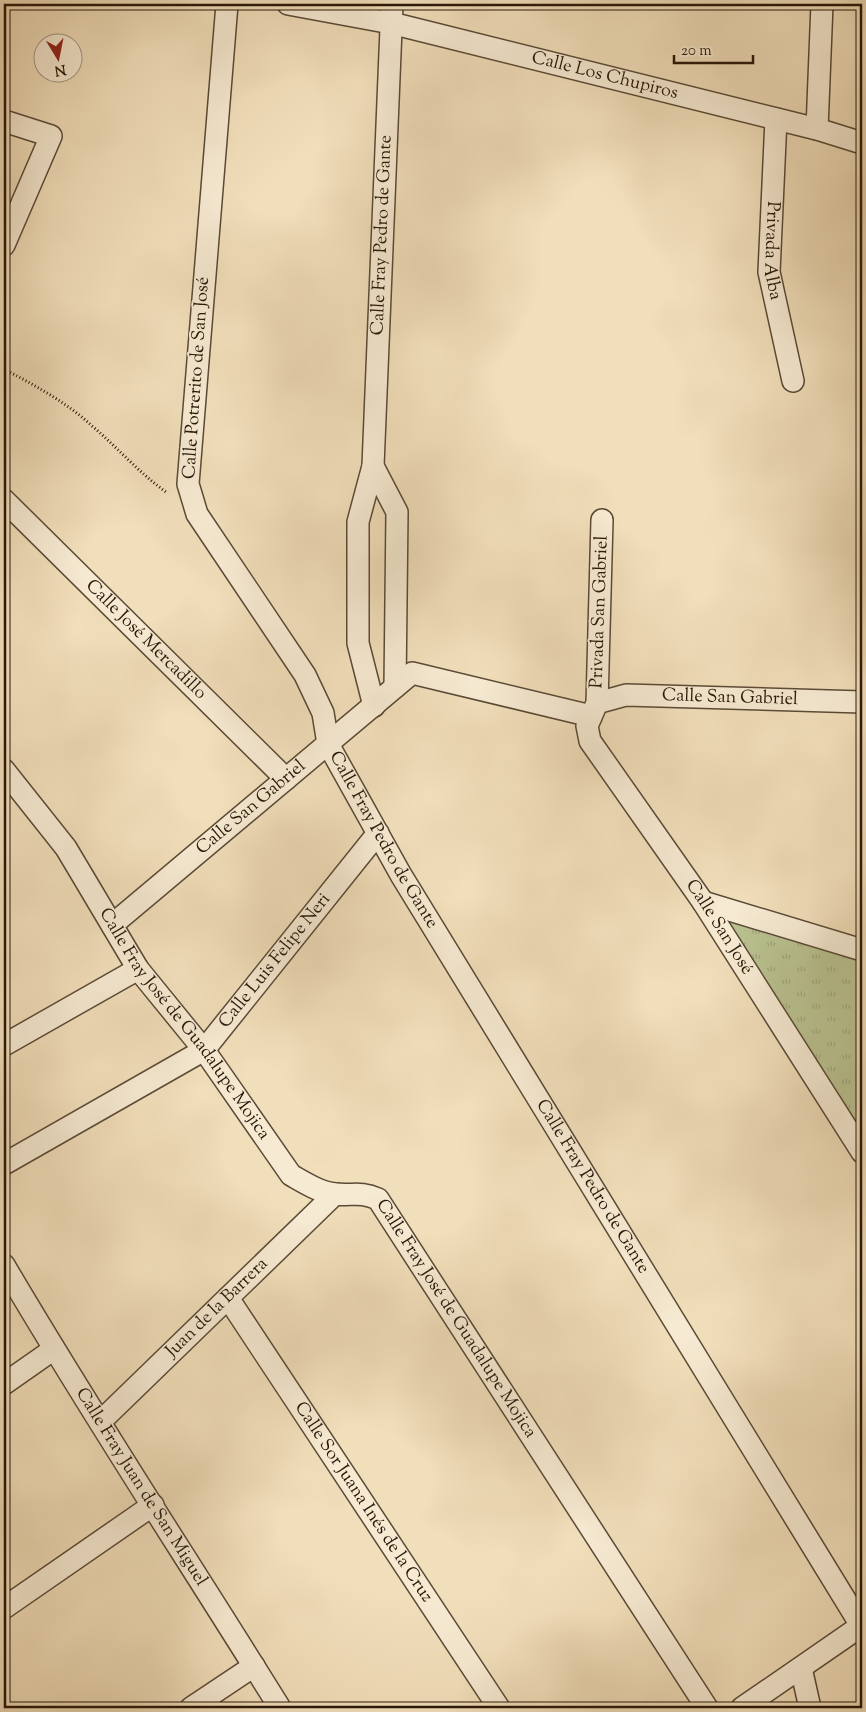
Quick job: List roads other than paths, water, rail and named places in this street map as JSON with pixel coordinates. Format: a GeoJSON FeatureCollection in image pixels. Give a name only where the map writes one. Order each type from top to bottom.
{"type":"FeatureCollection","features":[{"type":"Feature","properties":{"kind":"street","name":"Calle Potrerito de San José"},"geometry":{"type":"LineString","coordinates":[[227,4],[188,484],[197,514],[304,675],[323,713],[328,744]]}},
{"type":"Feature","properties":{"kind":"street","name":"Calle Los Chupiros"},"geometry":{"type":"LineString","coordinates":[[288,4],[391,14],[817,129],[862,143]]}},
{"type":"Feature","properties":{"kind":"street"},"geometry":{"type":"LineString","coordinates":[[817,129],[822,4]]}},
{"type":"Feature","properties":{"kind":"street","name":"Calle Fray Pedro de Gante"},"geometry":{"type":"LineString","coordinates":[[374,706],[358,643],[358,522],[373,466],[391,14]]}},
{"type":"Feature","properties":{"kind":"street","name":"Privada Alba"},"geometry":{"type":"LineString","coordinates":[[776,119],[769,272],[793,380]]}},
{"type":"Feature","properties":{"kind":"street"},"geometry":{"type":"LineString","coordinates":[[4,121],[51,136],[4,245]]}},
{"type":"Feature","properties":{"kind":"street","name":"Calle Fray Pedro de Gante"},"geometry":{"type":"LineString","coordinates":[[373,466],[397,512],[395,687]]}},
{"type":"Feature","properties":{"kind":"street","name":"Calle José Mercadillo"},"geometry":{"type":"LineString","coordinates":[[4,500],[286,779]]}},
{"type":"Feature","properties":{"kind":"street","name":"Privada San Gabriel"},"geometry":{"type":"LineString","coordinates":[[594,710],[602,520]]}},
{"type":"Feature","properties":{"kind":"street","name":"Calle San Gabriel"},"geometry":{"type":"LineString","coordinates":[[112,925],[412,674],[594,710],[626,695],[862,702]]}},
{"type":"Feature","properties":{"kind":"street","name":"Calle San José"},"geometry":{"type":"LineString","coordinates":[[594,710],[587,726],[590,741],[703,902],[862,1152]]}},
{"type":"Feature","properties":{"kind":"street","name":"Calle Fray Pedro de Gante"},"geometry":{"type":"LineString","coordinates":[[328,744],[401,875],[862,1626]]}},
{"type":"Feature","properties":{"kind":"street","name":"Calle Fray José de Guadalupe Mojica"},"geometry":{"type":"LineString","coordinates":[[4,770],[66,848],[138,969],[204,1050],[291,1175],[311,1187],[335,1194],[364,1193],[378,1199],[707,1708]]}},
{"type":"Feature","properties":{"kind":"street","name":"Calle Luis Felipe Neri"},"geometry":{"type":"LineString","coordinates":[[4,1164],[204,1050],[378,833]]}},
{"type":"Feature","properties":{"kind":"street"},"geometry":{"type":"LineString","coordinates":[[703,902],[862,950]]}},
{"type":"Feature","properties":{"kind":"street"},"geometry":{"type":"LineString","coordinates":[[4,1045],[138,969]]}},
{"type":"Feature","properties":{"kind":"street","name":"Juan de la Barrera"},"geometry":{"type":"LineString","coordinates":[[101,1421],[335,1194]]}},
{"type":"Feature","properties":{"kind":"street","name":"Calle Fray Juan de San Miguel"},"geometry":{"type":"LineString","coordinates":[[4,1265],[54,1349],[154,1505],[280,1708]]}},
{"type":"Feature","properties":{"kind":"street","name":"Calle Sor Juana Inés de la Cruz"},"geometry":{"type":"LineString","coordinates":[[228,1298],[499,1708]]}},
{"type":"Feature","properties":{"kind":"street"},"geometry":{"type":"LineString","coordinates":[[4,1384],[54,1349]]}},
{"type":"Feature","properties":{"kind":"street"},"geometry":{"type":"LineString","coordinates":[[4,1608],[154,1505]]}},
{"type":"Feature","properties":{"kind":"street"},"geometry":{"type":"LineString","coordinates":[[742,1708],[862,1626]]}},
{"type":"Feature","properties":{"kind":"street"},"geometry":{"type":"LineString","coordinates":[[192,1708],[254,1666]]}},
{"type":"Feature","properties":{"kind":"street"},"geometry":{"type":"LineString","coordinates":[[801,1668],[810,1708]]}}]}
